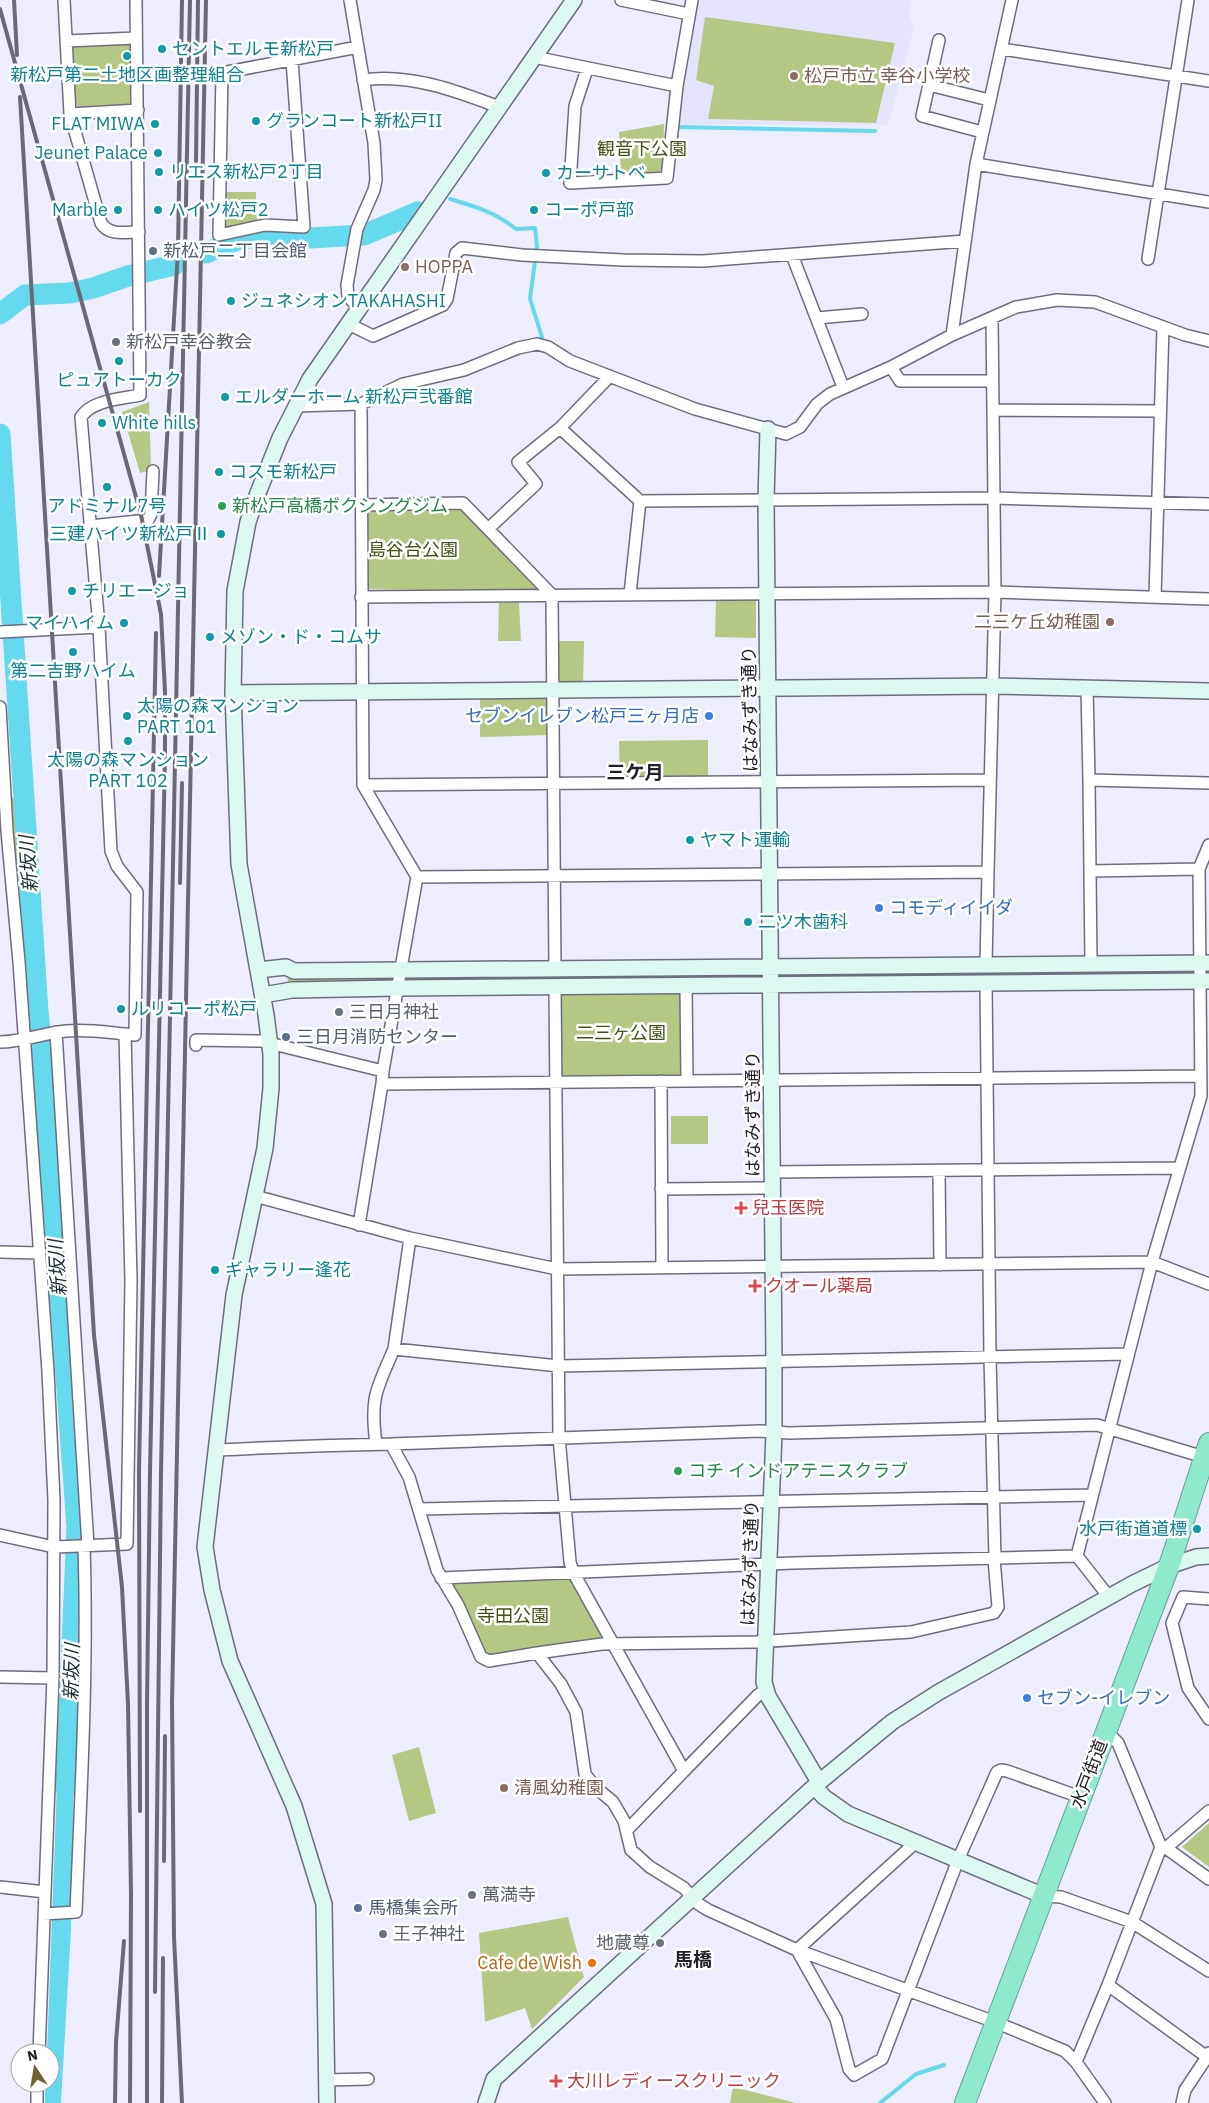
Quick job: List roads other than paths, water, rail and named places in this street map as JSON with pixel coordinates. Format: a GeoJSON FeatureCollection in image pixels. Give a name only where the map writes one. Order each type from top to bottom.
{"type":"FeatureCollection","features":[{"type":"Feature","properties":{"kind":"highway","name":"水戸街道"},"geometry":{"type":"LineString","coordinates":[[965,2103],[1168,1566],[1207,1450]]}},
{"type":"Feature","properties":{"kind":"street"},"geometry":{"type":"LineString","coordinates":[[64,0],[70,114],[101,223],[104,230],[112,232],[139,232]]}},
{"type":"Feature","properties":{"kind":"street"},"geometry":{"type":"LineString","coordinates":[[0,1042],[24,1040],[56,1032],[85,1030],[135,1035],[137,892],[118,866],[111,851],[99,627],[81,417],[86,409],[140,394],[136,0]]}},
{"type":"Feature","properties":{"kind":"street"},"geometry":{"type":"LineString","coordinates":[[350,0],[374,143],[376,180],[374,190],[357,229],[352,248],[347,290],[348,297],[359,307]]}},
{"type":"Feature","properties":{"kind":"street"},"geometry":{"type":"LineString","coordinates":[[327,2103],[325,1919],[320,1886],[294,1806],[230,1661],[207,1571],[205,1547],[234,1296],[255,1196],[269,1112],[270,1043],[239,864],[232,693],[232,628],[235,591],[246,532],[263,478],[310,379],[574,0]]}},
{"type":"Feature","properties":{"kind":"street"},"geometry":{"type":"LineString","coordinates":[[621,0],[689,14]]}},
{"type":"Feature","properties":{"kind":"street"},"geometry":{"type":"LineString","coordinates":[[586,69],[574,106],[570,184],[667,178],[677,86],[692,0]]}},
{"type":"Feature","properties":{"kind":"street"},"geometry":{"type":"LineString","coordinates":[[952,335],[976,164],[1012,0]]}},
{"type":"Feature","properties":{"kind":"street"},"geometry":{"type":"LineString","coordinates":[[1148,259],[1188,0]]}},
{"type":"Feature","properties":{"kind":"street"},"geometry":{"type":"LineString","coordinates":[[66,41],[136,38]]}},
{"type":"Feature","properties":{"kind":"street"},"geometry":{"type":"LineString","coordinates":[[938,40],[922,116],[982,132]]}},
{"type":"Feature","properties":{"kind":"street"},"geometry":{"type":"LineString","coordinates":[[292,60],[304,228],[265,225],[219,235],[222,73],[358,47]]}},
{"type":"Feature","properties":{"kind":"street"},"geometry":{"type":"LineString","coordinates":[[1002,49],[1209,80]]}},
{"type":"Feature","properties":{"kind":"street"},"geometry":{"type":"LineString","coordinates":[[534,58],[677,86]]}},
{"type":"Feature","properties":{"kind":"street"},"geometry":{"type":"LineString","coordinates":[[364,80],[380,78],[448,88],[499,107]]}},
{"type":"Feature","properties":{"kind":"street"},"geometry":{"type":"LineString","coordinates":[[929,85],[989,100]]}},
{"type":"Feature","properties":{"kind":"street"},"geometry":{"type":"LineString","coordinates":[[70,114],[138,110]]}},
{"type":"Feature","properties":{"kind":"street"},"geometry":{"type":"LineString","coordinates":[[976,164],[1209,202]]}},
{"type":"Feature","properties":{"kind":"street"},"geometry":{"type":"LineString","coordinates":[[349,324],[374,336],[443,305],[447,299],[456,253],[462,248],[522,255],[623,260],[703,261],[965,241]]}},
{"type":"Feature","properties":{"kind":"street"},"geometry":{"type":"LineString","coordinates":[[792,255],[843,387]]}},
{"type":"Feature","properties":{"kind":"street"},"geometry":{"type":"LineString","coordinates":[[296,406],[360,404],[403,384],[464,370],[518,348],[537,344],[544,345],[570,361],[695,409],[786,434],[795,431],[817,404],[830,394],[891,367],[952,335],[1016,307],[1057,300],[1095,302],[1163,327],[1209,341]]}},
{"type":"Feature","properties":{"kind":"street"},"geometry":{"type":"LineString","coordinates":[[816,318],[862,314]]}},
{"type":"Feature","properties":{"kind":"street"},"geometry":{"type":"LineString","coordinates":[[391,1444],[409,1477],[437,1570],[458,1605],[483,1660],[602,1644],[766,1641],[911,1632],[994,1613],[998,1607],[992,1497],[986,1078],[989,780],[995,592],[992,318]]}},
{"type":"Feature","properties":{"kind":"street"},"geometry":{"type":"LineString","coordinates":[[1155,597],[1163,327]]}},
{"type":"Feature","properties":{"kind":"street"},"geometry":{"type":"LineString","coordinates":[[891,367],[900,381],[992,381]]}},
{"type":"Feature","properties":{"kind":"street"},"geometry":{"type":"LineString","coordinates":[[488,529],[536,484],[518,462],[560,428],[610,376]]}},
{"type":"Feature","properties":{"kind":"street"},"geometry":{"type":"LineString","coordinates":[[359,1225],[383,1071],[417,877],[363,785],[360,404]]}},
{"type":"Feature","properties":{"kind":"street"},"geometry":{"type":"LineString","coordinates":[[993,410],[1160,411]]}},
{"type":"Feature","properties":{"kind":"street"},"geometry":{"type":"LineString","coordinates":[[560,428],[640,501],[993,498],[1209,504]]}},
{"type":"Feature","properties":{"kind":"street","name":"はなみずき通り"},"geometry":{"type":"LineString","coordinates":[[768,429],[766,500],[770,782],[769,874],[772,967],[774,1432],[764,1682],[766,1691],[819,1782],[816,1787],[824,1796],[848,1814],[1044,1896]]}},
{"type":"Feature","properties":{"kind":"street"},"geometry":{"type":"LineString","coordinates":[[90,526],[148,520],[151,514],[153,471]]}},
{"type":"Feature","properties":{"kind":"street"},"geometry":{"type":"LineString","coordinates":[[630,594],[640,501]]}},
{"type":"Feature","properties":{"kind":"street"},"geometry":{"type":"LineString","coordinates":[[361,505],[463,503],[552,595],[556,968]]}},
{"type":"Feature","properties":{"kind":"street"},"geometry":{"type":"LineString","coordinates":[[361,597],[995,592],[1209,599]]}},
{"type":"Feature","properties":{"kind":"street"},"geometry":{"type":"LineString","coordinates":[[0,632],[99,627]]}},
{"type":"Feature","properties":{"kind":"street"},"geometry":{"type":"LineString","coordinates":[[232,693],[993,686],[1209,691]]}},
{"type":"Feature","properties":{"kind":"street"},"geometry":{"type":"LineString","coordinates":[[1088,688],[1091,964]]}},
{"type":"Feature","properties":{"kind":"street"},"geometry":{"type":"LineString","coordinates":[[0,707],[4,831],[12,891],[24,1040],[57,1547],[39,2043]]}},
{"type":"Feature","properties":{"kind":"street"},"geometry":{"type":"LineString","coordinates":[[363,785],[989,780]]}},
{"type":"Feature","properties":{"kind":"street"},"geometry":{"type":"LineString","coordinates":[[1089,780],[1209,783]]}},
{"type":"Feature","properties":{"kind":"street"},"geometry":{"type":"LineString","coordinates":[[1077,1556],[1152,1262],[1201,1096],[1204,963],[1199,869],[1209,844]]}},
{"type":"Feature","properties":{"kind":"street"},"geometry":{"type":"LineString","coordinates":[[1091,871],[1199,869]]}},
{"type":"Feature","properties":{"kind":"street"},"geometry":{"type":"LineString","coordinates":[[417,877],[988,872]]}},
{"type":"Feature","properties":{"kind":"street"},"geometry":{"type":"LineString","coordinates":[[0,891],[12,891]]}},
{"type":"Feature","properties":{"kind":"street"},"geometry":{"type":"LineString","coordinates":[[258,970],[286,967],[294,971],[1204,963]]}},
{"type":"Feature","properties":{"kind":"street"},"geometry":{"type":"LineString","coordinates":[[986,964],[986,983]]}},
{"type":"Feature","properties":{"kind":"street"},"geometry":{"type":"LineString","coordinates":[[263,995],[292,990],[398,988],[1204,981]]}},
{"type":"Feature","properties":{"kind":"street"},"geometry":{"type":"LineString","coordinates":[[686,985],[687,1081]]}},
{"type":"Feature","properties":{"kind":"street"},"geometry":{"type":"LineString","coordinates":[[555,987],[558,1437],[564,1507],[573,1572],[684,1771]]}},
{"type":"Feature","properties":{"kind":"street"},"geometry":{"type":"LineString","coordinates":[[44,1914],[76,1912],[85,1718],[86,1546],[56,1032]]}},
{"type":"Feature","properties":{"kind":"street"},"geometry":{"type":"LineString","coordinates":[[0,1535],[57,1547],[127,1544],[131,1280],[125,1034]]}},
{"type":"Feature","properties":{"kind":"street"},"geometry":{"type":"LineString","coordinates":[[196,1045],[196,1040],[270,1043],[383,1071]]}},
{"type":"Feature","properties":{"kind":"street"},"geometry":{"type":"LineString","coordinates":[[382,1084],[1201,1076]]}},
{"type":"Feature","properties":{"kind":"street"},"geometry":{"type":"LineString","coordinates":[[661,1081],[662,1267]]}},
{"type":"Feature","properties":{"kind":"street"},"geometry":{"type":"LineString","coordinates":[[772,1172],[1179,1168]]}},
{"type":"Feature","properties":{"kind":"street"},"geometry":{"type":"LineString","coordinates":[[939,1171],[940,1266]]}},
{"type":"Feature","properties":{"kind":"street"},"geometry":{"type":"LineString","coordinates":[[662,1189],[772,1188]]}},
{"type":"Feature","properties":{"kind":"street"},"geometry":{"type":"LineString","coordinates":[[255,1196],[410,1238],[557,1269],[940,1266],[1152,1262],[1209,1284]]}},
{"type":"Feature","properties":{"kind":"street"},"geometry":{"type":"LineString","coordinates":[[376,1444],[372,1415],[374,1395],[394,1350],[410,1238]]}},
{"type":"Feature","properties":{"kind":"street"},"geometry":{"type":"LineString","coordinates":[[0,1252],[39,1253]]}},
{"type":"Feature","properties":{"kind":"street"},"geometry":{"type":"LineString","coordinates":[[394,1350],[559,1366],[1128,1354]]}},
{"type":"Feature","properties":{"kind":"street"},"geometry":{"type":"LineString","coordinates":[[217,1450],[268,1450],[345,1443],[391,1444],[558,1437],[1097,1425],[1207,1450]]}},
{"type":"Feature","properties":{"kind":"street"},"geometry":{"type":"LineString","coordinates":[[419,1510],[1092,1495]]}},
{"type":"Feature","properties":{"kind":"street"},"geometry":{"type":"LineString","coordinates":[[441,1578],[770,1564],[1077,1556]]}},
{"type":"Feature","properties":{"kind":"street"},"geometry":{"type":"LineString","coordinates":[[1077,1556],[1109,1597]]}},
{"type":"Feature","properties":{"kind":"street"},"geometry":{"type":"LineString","coordinates":[[486,2103],[494,2079],[817,1784],[868,1741],[913,1708],[1109,1597],[1168,1566],[1196,1557],[1209,1556]]}},
{"type":"Feature","properties":{"kind":"street"},"geometry":{"type":"LineString","coordinates":[[1209,1599],[1183,1597],[1172,1623],[1188,1688],[1209,1719]]}},
{"type":"Feature","properties":{"kind":"street"},"geometry":{"type":"LineString","coordinates":[[537,1654],[561,1684],[576,1712],[585,1774],[595,1787],[613,1802],[628,1829],[631,1850],[650,1866],[684,1888],[692,1898],[708,1910],[797,1950],[996,2022],[1065,2052],[1076,2062],[1105,2103]]}},
{"type":"Feature","properties":{"kind":"street"},"geometry":{"type":"LineString","coordinates":[[0,1677],[52,1678]]}},
{"type":"Feature","properties":{"kind":"street"},"geometry":{"type":"LineString","coordinates":[[628,1829],[758,1695],[766,1691]]}},
{"type":"Feature","properties":{"kind":"street"},"geometry":{"type":"LineString","coordinates":[[1105,1730],[1118,1743],[1163,1848],[1209,1879]]}},
{"type":"Feature","properties":{"kind":"street"},"geometry":{"type":"LineString","coordinates":[[797,1950],[836,2019],[849,2069],[854,2075],[882,2059],[958,1860],[996,1772],[1001,1770],[1007,1771],[1080,1797]]}},
{"type":"Feature","properties":{"kind":"street"},"geometry":{"type":"LineString","coordinates":[[1076,2062],[1163,1848],[1209,1812]]}},
{"type":"Feature","properties":{"kind":"street"},"geometry":{"type":"LineString","coordinates":[[797,1950],[915,1842]]}},
{"type":"Feature","properties":{"kind":"street"},"geometry":{"type":"LineString","coordinates":[[0,1887],[45,1892]]}},
{"type":"Feature","properties":{"kind":"street"},"geometry":{"type":"LineString","coordinates":[[1044,1896],[1061,1897],[1132,1922],[1209,1971]]}},
{"type":"Feature","properties":{"kind":"street"},"geometry":{"type":"LineString","coordinates":[[1108,1985],[1208,2055],[1185,2090],[1182,2103]]}},
{"type":"Feature","properties":{"kind":"street"},"geometry":{"type":"LineString","coordinates":[[326,2080],[368,2078]]}},
{"type":"Feature","properties":{"kind":"water"},"geometry":{"type":"Polygon","coordinates":[[[58,1757],[74,1760],[71,1929],[61,2103],[45,2103],[45,2093],[60,2093],[60,2043],[47,2043],[58,1757]]]}},
{"type":"Feature","properties":{"kind":"waterway"},"geometry":{"type":"LineString","coordinates":[[677,127],[875,131]]}},
{"type":"Feature","properties":{"kind":"waterway"},"geometry":{"type":"LineString","coordinates":[[450,199],[492,214],[516,229],[535,228],[537,246],[530,299],[542,337]]}},
{"type":"Feature","properties":{"kind":"waterway"},"geometry":{"type":"LineString","coordinates":[[206,253],[237,240],[280,233],[310,238],[364,235],[418,212]]}},
{"type":"Feature","properties":{"kind":"waterway"},"geometry":{"type":"LineString","coordinates":[[0,314],[25,295],[70,293],[174,265]]}},
{"type":"Feature","properties":{"kind":"waterway","name":"新坂川"},"geometry":{"type":"LineString","coordinates":[[0,434],[38,1012],[77,1527],[66,1788]]}},
{"type":"Feature","properties":{"kind":"waterway"},"geometry":{"type":"LineString","coordinates":[[880,2103],[916,2074],[944,2065]]}},
{"type":"Feature","properties":{"kind":"railway"},"geometry":{"type":"LineString","coordinates":[[14,0],[17,55]]}},
{"type":"Feature","properties":{"kind":"railway"},"geometry":{"type":"LineString","coordinates":[[159,576],[178,250],[182,0]]}},
{"type":"Feature","properties":{"kind":"railway"},"geometry":{"type":"LineString","coordinates":[[155,1992],[161,1472],[190,0]]}},
{"type":"Feature","properties":{"kind":"railway"},"geometry":{"type":"LineString","coordinates":[[196,161],[198,0]]}},
{"type":"Feature","properties":{"kind":"railway"},"geometry":{"type":"LineString","coordinates":[[182,2103],[174,1937],[172,1702],[206,0]]}},
{"type":"Feature","properties":{"kind":"railway"},"geometry":{"type":"LineString","coordinates":[[0,9],[141,515],[161,614],[165,692],[165,755],[150,1471],[147,1704],[147,2103]]}},
{"type":"Feature","properties":{"kind":"railway"},"geometry":{"type":"LineString","coordinates":[[20,97],[94,1335],[122,1587],[128,1704],[131,1894],[130,2103]]}},
{"type":"Feature","properties":{"kind":"railway"},"geometry":{"type":"LineString","coordinates":[[140,1811],[139,1470],[156,633]]}},
{"type":"Feature","properties":{"kind":"railway"},"geometry":{"type":"LineString","coordinates":[[180,883],[182,783]]}},
{"type":"Feature","properties":{"kind":"railway"},"geometry":{"type":"LineString","coordinates":[[164,1861],[165,1736]]}},
{"type":"Feature","properties":{"kind":"railway"},"geometry":{"type":"LineString","coordinates":[[115,2103],[116,2042],[124,1941]]}},
{"type":"Feature","properties":{"kind":"railway"},"geometry":{"type":"LineString","coordinates":[[162,2103],[163,1958]]}},
{"type":"Feature","properties":{"kind":"place","name":"セントエルモ新松戸"},"geometry":{"type":"Point","coordinates":[162,49]}},
{"type":"Feature","properties":{"kind":"place","name":"新松戸第二土地区画整理組合"},"geometry":{"type":"Point","coordinates":[127,56]}},
{"type":"Feature","properties":{"kind":"place","name":"松戸市立 幸谷小学校"},"geometry":{"type":"Point","coordinates":[794,76]}},
{"type":"Feature","properties":{"kind":"place","name":"グランコート新松戸II"},"geometry":{"type":"Point","coordinates":[256,121]}},
{"type":"Feature","properties":{"kind":"place","name":"FLAT MIWA"},"geometry":{"type":"Point","coordinates":[155,124]}},
{"type":"Feature","properties":{"kind":"place","name":"Jeunet Palace"},"geometry":{"type":"Point","coordinates":[158,153]}},
{"type":"Feature","properties":{"kind":"place","name":"リエス新松戸2丁目"},"geometry":{"type":"Point","coordinates":[159,172]}},
{"type":"Feature","properties":{"kind":"place","name":"カーサトベ"},"geometry":{"type":"Point","coordinates":[546,173]}},
{"type":"Feature","properties":{"kind":"place","name":"Marble"},"geometry":{"type":"Point","coordinates":[118,210]}},
{"type":"Feature","properties":{"kind":"place","name":"ハイツ松戸2"},"geometry":{"type":"Point","coordinates":[158,210]}},
{"type":"Feature","properties":{"kind":"place","name":"コーポ戸部"},"geometry":{"type":"Point","coordinates":[534,210]}},
{"type":"Feature","properties":{"kind":"place","name":"新松戸二丁目会館"},"geometry":{"type":"Point","coordinates":[153,251]}},
{"type":"Feature","properties":{"kind":"place","name":"HOPPA"},"geometry":{"type":"Point","coordinates":[405,267]}},
{"type":"Feature","properties":{"kind":"place","name":"ジュネシオンTAKAHASHI"},"geometry":{"type":"Point","coordinates":[231,301]}},
{"type":"Feature","properties":{"kind":"place","name":"新松戸幸谷教会"},"geometry":{"type":"Point","coordinates":[116,342]}},
{"type":"Feature","properties":{"kind":"place","name":"ピュアトーカク"},"geometry":{"type":"Point","coordinates":[119,361]}},
{"type":"Feature","properties":{"kind":"place","name":"エルダーホーム 新松戸弐番館"},"geometry":{"type":"Point","coordinates":[225,397]}},
{"type":"Feature","properties":{"kind":"place","name":"White hills"},"geometry":{"type":"Point","coordinates":[102,423]}},
{"type":"Feature","properties":{"kind":"place","name":"コスモ新松戸"},"geometry":{"type":"Point","coordinates":[219,472]}},
{"type":"Feature","properties":{"kind":"place","name":"アドミナル7号"},"geometry":{"type":"Point","coordinates":[107,487]}},
{"type":"Feature","properties":{"kind":"place","name":"新松戸高橋ボクシングジム"},"geometry":{"type":"Point","coordinates":[222,506]}},
{"type":"Feature","properties":{"kind":"place","name":"三建ハイツ新松戸Ⅱ"},"geometry":{"type":"Point","coordinates":[221,534]}},
{"type":"Feature","properties":{"kind":"place","name":"チリエージョ"},"geometry":{"type":"Point","coordinates":[72,591]}},
{"type":"Feature","properties":{"kind":"place","name":"二三ケ丘幼稚園"},"geometry":{"type":"Point","coordinates":[1110,622]}},
{"type":"Feature","properties":{"kind":"place","name":"マイハイム"},"geometry":{"type":"Point","coordinates":[124,623]}},
{"type":"Feature","properties":{"kind":"place","name":"メゾン・ド・コムサ"},"geometry":{"type":"Point","coordinates":[210,637]}},
{"type":"Feature","properties":{"kind":"place","name":"第二吉野ハイム"},"geometry":{"type":"Point","coordinates":[73,652]}},
{"type":"Feature","properties":{"kind":"place","name":"太陽の森マンション PART 101"},"geometry":{"type":"Point","coordinates":[127,716]}},
{"type":"Feature","properties":{"kind":"place","name":"セブンイレブン松戸三ヶ月店"},"geometry":{"type":"Point","coordinates":[709,716]}},
{"type":"Feature","properties":{"kind":"place","name":"太陽の森マンション PART 102"},"geometry":{"type":"Point","coordinates":[128,741]}},
{"type":"Feature","properties":{"kind":"place","name":"ヤマト運輸"},"geometry":{"type":"Point","coordinates":[690,840]}},
{"type":"Feature","properties":{"kind":"place","name":"コモディイイダ"},"geometry":{"type":"Point","coordinates":[879,908]}},
{"type":"Feature","properties":{"kind":"place","name":"二ツ木歯科"},"geometry":{"type":"Point","coordinates":[748,922]}},
{"type":"Feature","properties":{"kind":"place","name":"ルリコーポ松戸"},"geometry":{"type":"Point","coordinates":[121,1009]}},
{"type":"Feature","properties":{"kind":"place","name":"三日月神社"},"geometry":{"type":"Point","coordinates":[339,1012]}},
{"type":"Feature","properties":{"kind":"place","name":"三日月消防センター"},"geometry":{"type":"Point","coordinates":[286,1037]}},
{"type":"Feature","properties":{"kind":"place","name":"兒玉医院"},"geometry":{"type":"Point","coordinates":[741,1208]}},
{"type":"Feature","properties":{"kind":"place","name":"ギャラリー逢花"},"geometry":{"type":"Point","coordinates":[215,1270]}},
{"type":"Feature","properties":{"kind":"place","name":"クオール薬局"},"geometry":{"type":"Point","coordinates":[755,1286]}},
{"type":"Feature","properties":{"kind":"place","name":"コチ インドアテニスクラブ"},"geometry":{"type":"Point","coordinates":[678,1471]}},
{"type":"Feature","properties":{"kind":"place","name":"水戸街道道標"},"geometry":{"type":"Point","coordinates":[1197,1529]}},
{"type":"Feature","properties":{"kind":"place","name":"セブン-イレブン"},"geometry":{"type":"Point","coordinates":[1027,1698]}},
{"type":"Feature","properties":{"kind":"place","name":"清風幼稚園"},"geometry":{"type":"Point","coordinates":[504,1788]}},
{"type":"Feature","properties":{"kind":"place","name":"萬満寺"},"geometry":{"type":"Point","coordinates":[472,1895]}},
{"type":"Feature","properties":{"kind":"place","name":"馬橋集会所"},"geometry":{"type":"Point","coordinates":[358,1908]}},
{"type":"Feature","properties":{"kind":"place","name":"王子神社"},"geometry":{"type":"Point","coordinates":[383,1934]}},
{"type":"Feature","properties":{"kind":"place","name":"地蔵尊"},"geometry":{"type":"Point","coordinates":[660,1943]}},
{"type":"Feature","properties":{"kind":"place","name":"Cafe de Wish"},"geometry":{"type":"Point","coordinates":[592,1963]}},
{"type":"Feature","properties":{"kind":"place","name":"大川レディースクリニック"},"geometry":{"type":"Point","coordinates":[556,2081]}},
{"type":"Feature","properties":{"kind":"district","name":"三ケ月"},"geometry":{"type":"Point","coordinates":[635,772]}},
{"type":"Feature","properties":{"kind":"district","name":"馬橋"},"geometry":{"type":"Point","coordinates":[693,1959]}},
{"type":"Feature","properties":{"kind":"park label","name":"観音下公園"},"geometry":{"type":"Point","coordinates":[642,149]}},
{"type":"Feature","properties":{"kind":"park label","name":"島谷台公園"},"geometry":{"type":"Point","coordinates":[413,550]}},
{"type":"Feature","properties":{"kind":"park label","name":"二三ヶ公園"},"geometry":{"type":"Point","coordinates":[621,1033]}},
{"type":"Feature","properties":{"kind":"park label","name":"寺田公園"},"geometry":{"type":"Point","coordinates":[513,1616]}}]}
